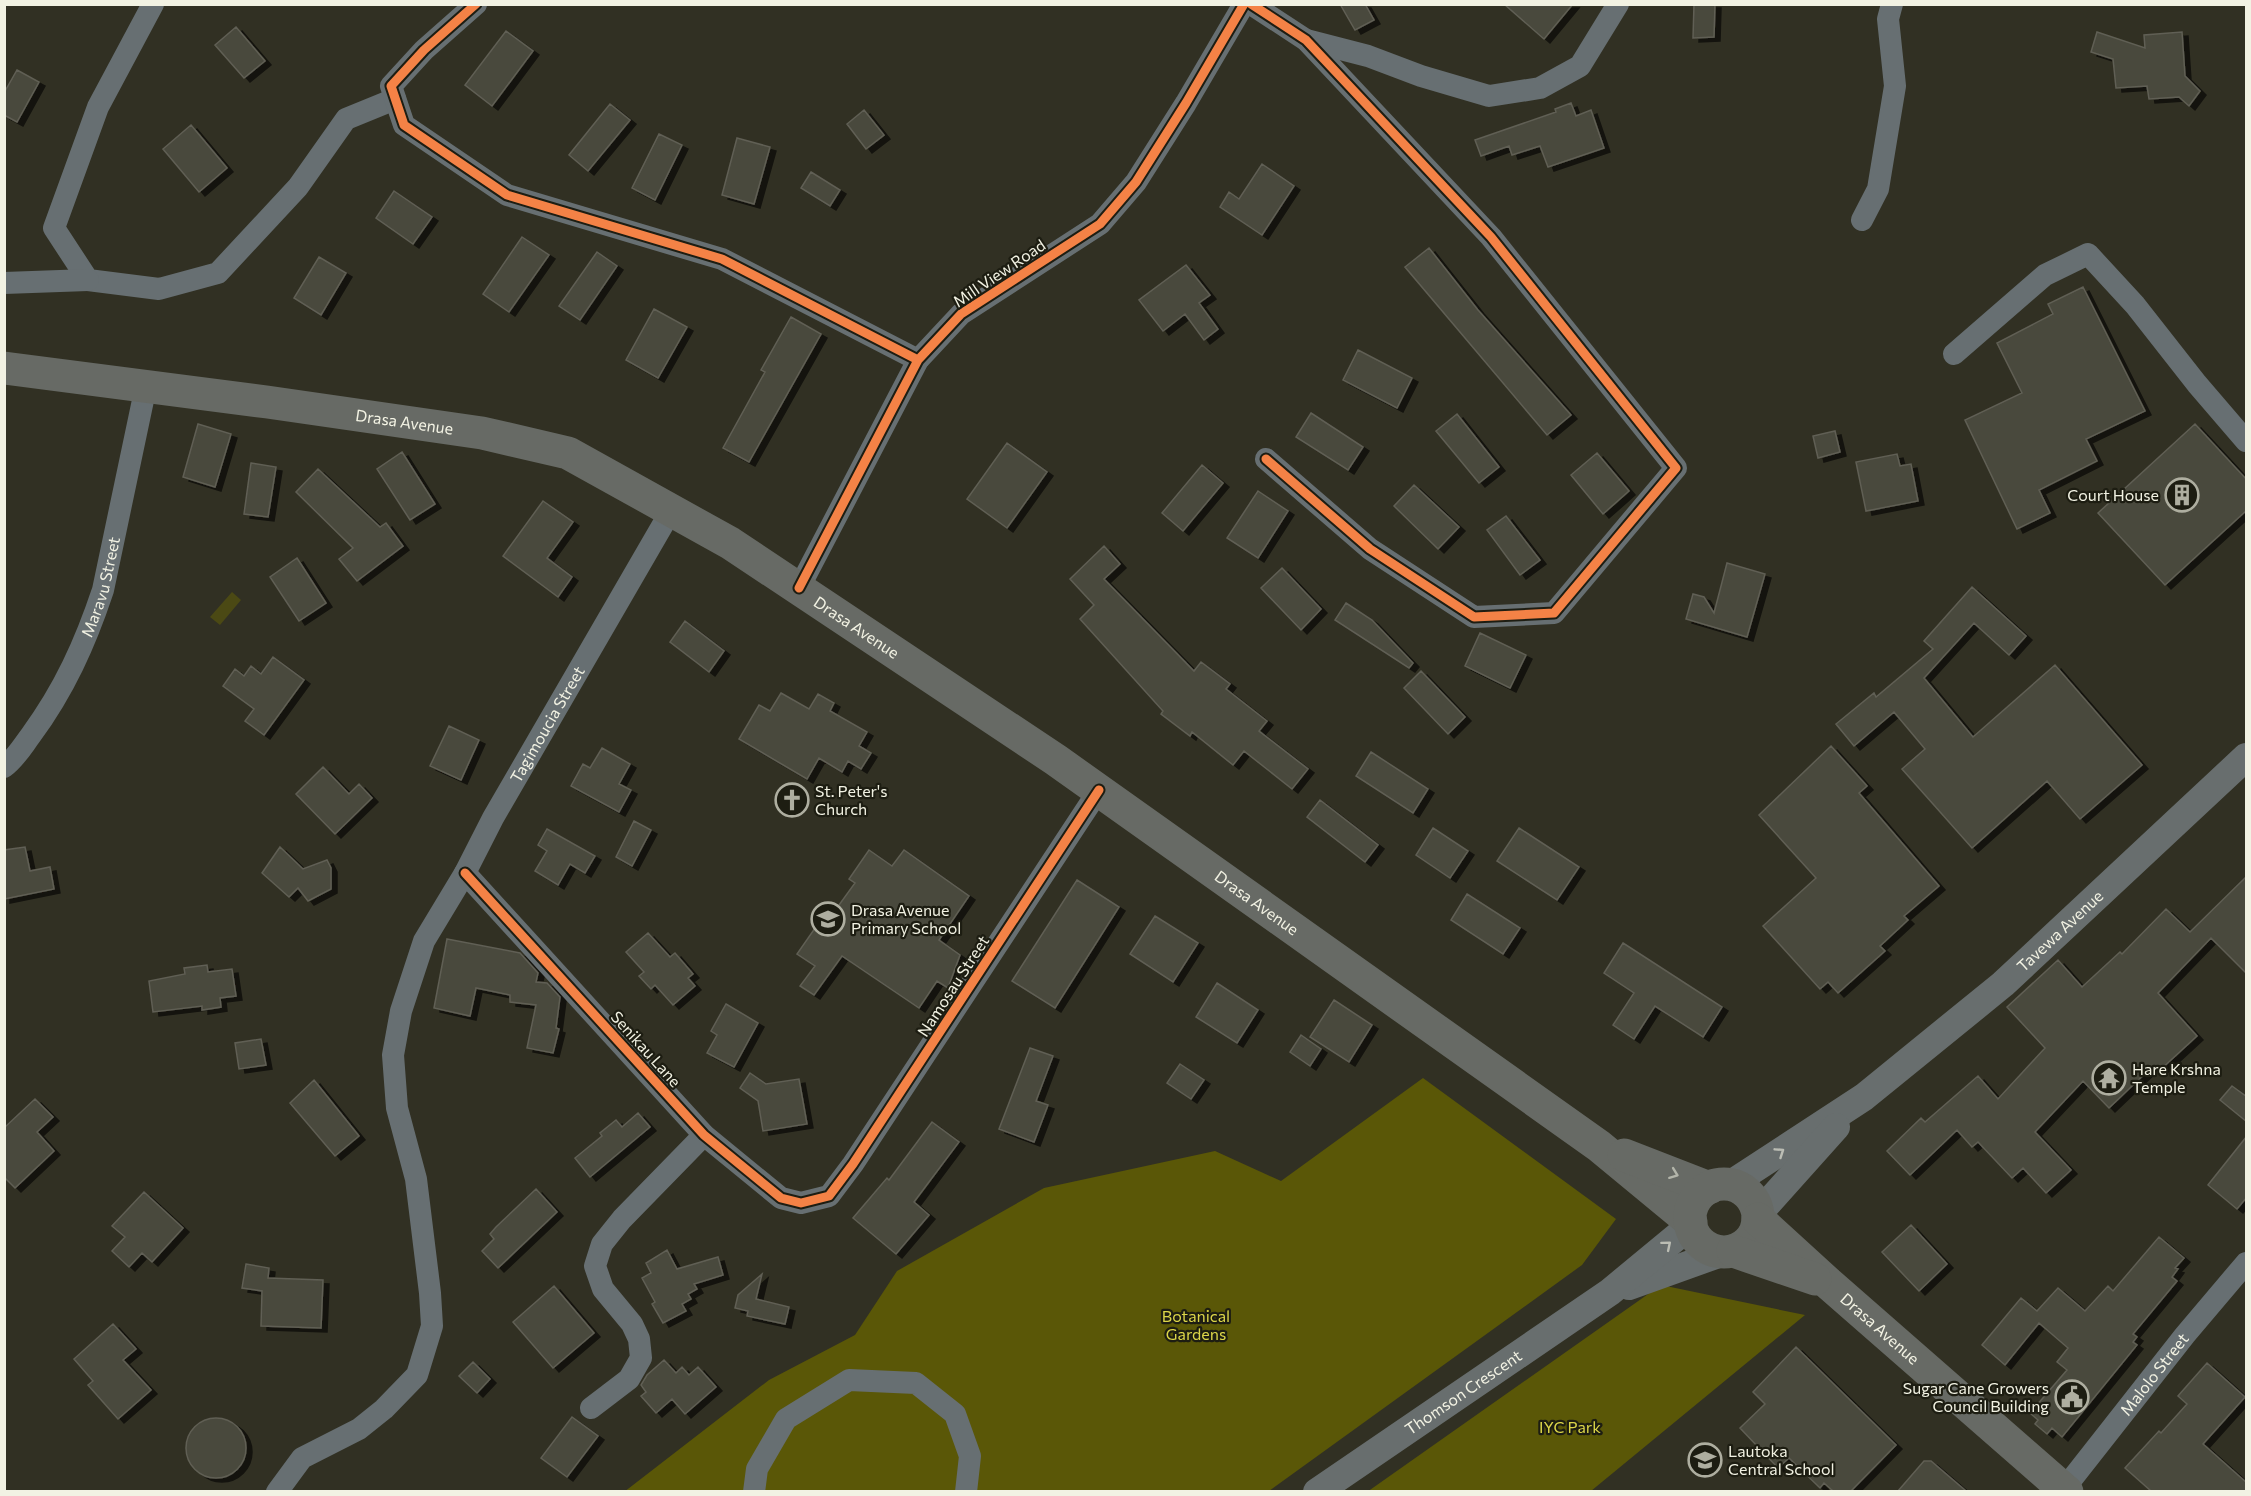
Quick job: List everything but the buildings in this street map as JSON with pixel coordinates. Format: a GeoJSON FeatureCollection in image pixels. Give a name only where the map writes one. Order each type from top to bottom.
{"type":"FeatureCollection","features":[{"type":"Feature","properties":{"kind":"highway","name":"Drasa Avenue"},"geometry":{"type":"LineString","coordinates":[[4,368],[267,402],[482,434],[568,453],[730,543],[1098,790],[1599,1146],[1691,1223]]}},
{"type":"Feature","properties":{"kind":"highway","name":"Drasa Avenue"},"geometry":{"type":"LineString","coordinates":[[1599,1146],[1720,1186]]}},
{"type":"Feature","properties":{"kind":"highway"},"geometry":{"type":"LineString","coordinates":[[1720,1186],[1741,1188],[1755,1204],[1758,1216],[1756,1230],[1751,1239],[1743,1246],[1728,1251],[1713,1250],[1703,1244],[1691,1223],[1691,1211],[1701,1193],[1720,1186]]}},
{"type":"Feature","properties":{"kind":"highway","name":"Drasa Avenue"},"geometry":{"type":"LineString","coordinates":[[1758,1216],[1828,1283],[2066,1490]]}},
{"type":"Feature","properties":{"kind":"highway","name":"Drasa Avenue"},"geometry":{"type":"LineString","coordinates":[[1728,1251],[1828,1283]]}},
{"type":"Feature","properties":{"kind":"main road","name":"Tavewa Avenue"},"geometry":{"type":"LineString","coordinates":[[1720,1186],[1864,1097],[2003,984],[2247,757]]}},
{"type":"Feature","properties":{"kind":"main road","name":"Tavewa Avenue"},"geometry":{"type":"LineString","coordinates":[[1758,1216],[1864,1097]]}},
{"type":"Feature","properties":{"kind":"main road","name":"Thomson Crescent"},"geometry":{"type":"LineString","coordinates":[[1317,1491],[1611,1292],[1691,1223]]}},
{"type":"Feature","properties":{"kind":"main road","name":"Thomson Crescent"},"geometry":{"type":"LineString","coordinates":[[1611,1292],[1728,1251]]}},
{"type":"Feature","properties":{"kind":"street"},"geometry":{"type":"LineString","coordinates":[[88,280],[54,228],[98,107],[153,4]]}},
{"type":"Feature","properties":{"kind":"street"},"geometry":{"type":"LineString","coordinates":[[476,4],[424,50],[390,86],[404,125],[507,195],[722,259],[918,360]]}},
{"type":"Feature","properties":{"kind":"street","name":"Mill View Road"},"geometry":{"type":"LineString","coordinates":[[799,588],[918,360],[961,314],[1100,224],[1136,182],[1244,4]]}},
{"type":"Feature","properties":{"kind":"street"},"geometry":{"type":"LineString","coordinates":[[1251,4],[1306,39],[1491,237],[1676,468],[1554,613],[1474,616],[1370,549],[1266,459]]}},
{"type":"Feature","properties":{"kind":"street"},"geometry":{"type":"LineString","coordinates":[[1306,39],[1368,56],[1421,76],[1489,96],[1540,88],[1580,66],[1618,4]]}},
{"type":"Feature","properties":{"kind":"street"},"geometry":{"type":"LineString","coordinates":[[1862,220],[1878,189],[1895,86],[1888,19],[1892,4]]}},
{"type":"Feature","properties":{"kind":"street"},"geometry":{"type":"LineString","coordinates":[[4,283],[88,280],[159,289],[218,273],[298,187],[346,119],[395,99]]}},
{"type":"Feature","properties":{"kind":"street"},"geometry":{"type":"LineString","coordinates":[[1954,354],[2045,275],[2088,254],[2135,305],[2197,384],[2247,441]]}},
{"type":"Feature","properties":{"kind":"street","name":"Maravu Street"},"geometry":{"type":"LineString","coordinates":[[4,767],[15,758],[51,706],[81,652],[103,590],[146,386]]}},
{"type":"Feature","properties":{"kind":"street","name":"Tagimoucia Street"},"geometry":{"type":"LineString","coordinates":[[277,1491],[302,1458],[359,1429],[384,1409],[417,1375],[432,1326],[416,1179],[397,1107],[393,1055],[401,1011],[424,941],[672,509]]}},
{"type":"Feature","properties":{"kind":"street","name":"Namosau Street"},"geometry":{"type":"LineString","coordinates":[[829,1196],[854,1164],[1098,790]]}},
{"type":"Feature","properties":{"kind":"street","name":"Senikau Lane"},"geometry":{"type":"LineString","coordinates":[[465,873],[704,1135],[781,1198],[801,1203],[829,1196]]}},
{"type":"Feature","properties":{"kind":"street"},"geometry":{"type":"LineString","coordinates":[[591,1408],[629,1379],[641,1358],[639,1339],[632,1324],[603,1289],[595,1266],[602,1244],[622,1219],[704,1135]]}},
{"type":"Feature","properties":{"kind":"street","name":"Malolo Street"},"geometry":{"type":"LineString","coordinates":[[2066,1490],[2185,1335],[2247,1263]]}},
{"type":"Feature","properties":{"kind":"street"},"geometry":{"type":"LineString","coordinates":[[754,1491],[757,1469],[786,1419],[849,1380],[916,1383],[955,1414],[970,1456],[966,1491]]}},
{"type":"Feature","properties":{"kind":"green space","name":"Botanical Gardens"},"geometry":{"type":"Polygon","coordinates":[[[1423,1078],[1616,1219],[1582,1265],[1269,1491],[624,1492],[769,1380],[855,1335],[897,1271],[1044,1188],[1215,1151],[1281,1181],[1423,1078]]]}},
{"type":"Feature","properties":{"kind":"green space","name":"IYC Park"},"geometry":{"type":"Polygon","coordinates":[[[1661,1285],[1805,1315],[1591,1491],[1367,1492],[1661,1285]]]}},
{"type":"Feature","properties":{"kind":"shaded area"},"geometry":{"type":"Polygon","coordinates":[[[232,592],[241,600],[220,625],[210,617],[232,592]]]}},
{"type":"Feature","properties":{"kind":"cycle path"},"geometry":{"type":"LineString","coordinates":[[476,4],[424,50],[391,86],[404,125],[507,195],[722,259],[918,360]]}},
{"type":"Feature","properties":{"kind":"cycle path"},"geometry":{"type":"LineString","coordinates":[[799,588],[918,360],[961,314],[1100,224],[1136,182],[1244,4]]}},
{"type":"Feature","properties":{"kind":"cycle path"},"geometry":{"type":"LineString","coordinates":[[1251,4],[1306,40],[1491,237],[1676,468],[1554,613],[1474,617],[1370,549],[1266,459]]}},
{"type":"Feature","properties":{"kind":"cycle path"},"geometry":{"type":"LineString","coordinates":[[465,873],[704,1135],[781,1198],[801,1203],[829,1196],[853,1164],[1099,790]]}},
{"type":"Feature","properties":{"kind":"place","name":"Court House"},"geometry":{"type":"Point","coordinates":[2182,495]}},
{"type":"Feature","properties":{"kind":"place","name":"St. Peter's Church"},"geometry":{"type":"Point","coordinates":[792,800]}},
{"type":"Feature","properties":{"kind":"place","name":"Drasa Avenue Primary School"},"geometry":{"type":"Point","coordinates":[828,919]}},
{"type":"Feature","properties":{"kind":"place","name":"Hare Krshna Temple"},"geometry":{"type":"Point","coordinates":[2109,1078]}},
{"type":"Feature","properties":{"kind":"place","name":"Sugar Cane Growers Council Building"},"geometry":{"type":"Point","coordinates":[2072,1397]}},
{"type":"Feature","properties":{"kind":"place","name":"Lautoka Central School"},"geometry":{"type":"Point","coordinates":[1705,1460]}}]}
